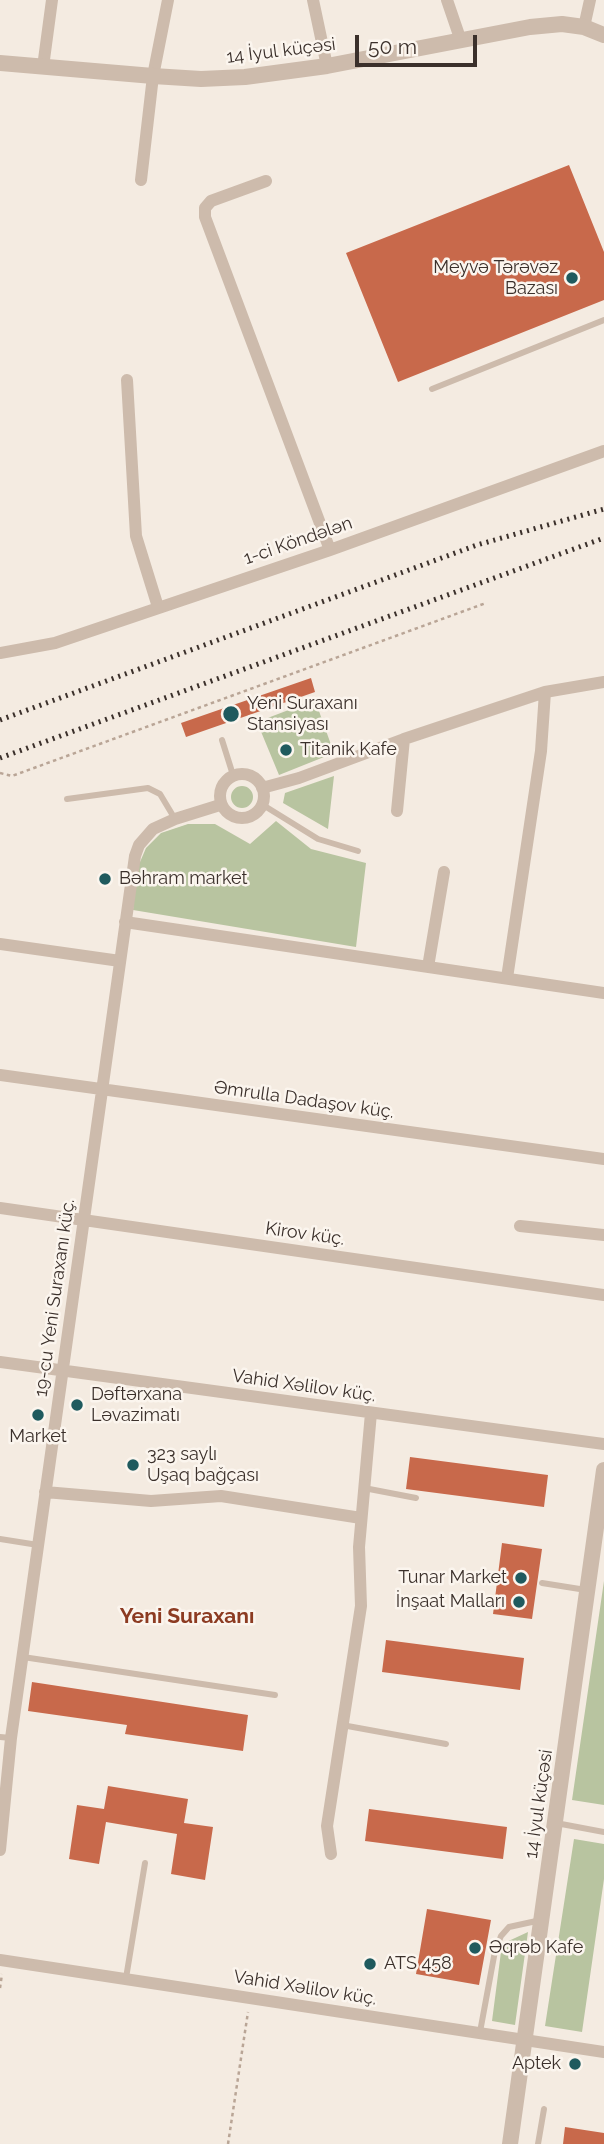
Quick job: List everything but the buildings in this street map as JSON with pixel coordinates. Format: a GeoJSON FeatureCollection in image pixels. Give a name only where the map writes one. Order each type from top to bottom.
{"type":"FeatureCollection","features":[{"type":"Feature","properties":{"kind":"street"},"geometry":{"type":"LineString","coordinates":[[43,67],[52,0]]}},
{"type":"Feature","properties":{"kind":"street"},"geometry":{"type":"LineString","coordinates":[[141,180],[153,76],[168,0]]}},
{"type":"Feature","properties":{"kind":"street"},"geometry":{"type":"LineString","coordinates":[[313,0],[327,66]]}},
{"type":"Feature","properties":{"kind":"street"},"geometry":{"type":"LineString","coordinates":[[447,0],[461,41]]}},
{"type":"Feature","properties":{"kind":"street"},"geometry":{"type":"LineString","coordinates":[[584,27],[590,0]]}},
{"type":"Feature","properties":{"kind":"street","name":"14 İyul küçəsi"},"geometry":{"type":"LineString","coordinates":[[0,62],[201,79],[245,77],[327,66],[530,27],[562,24],[584,27],[604,35]]}},
{"type":"Feature","properties":{"kind":"street"},"geometry":{"type":"LineString","coordinates":[[266,181],[212,201],[205,208],[205,217],[330,550]]}},
{"type":"Feature","properties":{"kind":"street"},"geometry":{"type":"LineString","coordinates":[[127,380],[136,536],[158,607]]}},
{"type":"Feature","properties":{"kind":"street","name":"1-ci Köndələn"},"geometry":{"type":"LineString","coordinates":[[0,653],[55,643],[330,550],[604,451]]}},
{"type":"Feature","properties":{"kind":"street"},"geometry":{"type":"LineString","coordinates":[[262,788],[299,778],[404,739],[545,692],[604,682]]}},
{"type":"Feature","properties":{"kind":"street"},"geometry":{"type":"LineString","coordinates":[[507,978],[541,751],[545,692]]}},
{"type":"Feature","properties":{"kind":"street"},"geometry":{"type":"LineString","coordinates":[[397,811],[404,739]]}},
{"type":"Feature","properties":{"kind":"street"},"geometry":{"type":"LineString","coordinates":[[233,775],[250,775],[258,780],[262,788],[262,805],[250,817],[233,817],[220,804],[221,787],[233,775]]}},
{"type":"Feature","properties":{"kind":"street","name":"19-cu Yeni Suraxanı küç."},"geometry":{"type":"LineString","coordinates":[[0,1850],[6,1738],[23,1657],[135,856],[139,845],[153,829],[220,804]]}},
{"type":"Feature","properties":{"kind":"street"},"geometry":{"type":"LineString","coordinates":[[428,967],[444,872]]}},
{"type":"Feature","properties":{"kind":"street"},"geometry":{"type":"LineString","coordinates":[[125,922],[604,992]]}},
{"type":"Feature","properties":{"kind":"street"},"geometry":{"type":"LineString","coordinates":[[0,944],[120,961]]}},
{"type":"Feature","properties":{"kind":"street","name":"Əmrulla Dadaşov küç."},"geometry":{"type":"LineString","coordinates":[[0,1075],[604,1159]]}},
{"type":"Feature","properties":{"kind":"street","name":"Kirov küç."},"geometry":{"type":"LineString","coordinates":[[0,1208],[604,1295]]}},
{"type":"Feature","properties":{"kind":"street"},"geometry":{"type":"LineString","coordinates":[[520,1226],[604,1235]]}},
{"type":"Feature","properties":{"kind":"street","name":"Vahid Xəlilov küç."},"geometry":{"type":"LineString","coordinates":[[0,1362],[604,1444]]}},
{"type":"Feature","properties":{"kind":"street"},"geometry":{"type":"LineString","coordinates":[[331,1854],[327,1826],[361,1606],[359,1547],[371,1413]]}},
{"type":"Feature","properties":{"kind":"street","name":"14 İyul küçəsi"},"geometry":{"type":"LineString","coordinates":[[510,2144],[604,1470]]}},
{"type":"Feature","properties":{"kind":"street"},"geometry":{"type":"LineString","coordinates":[[45,1492],[151,1501],[221,1496],[362,1518]]}},
{"type":"Feature","properties":{"kind":"street","name":"Vahid Xəlilov küç."},"geometry":{"type":"LineString","coordinates":[[0,1960],[604,2052]]}},
{"type":"Feature","properties":{"kind":"lane"},"geometry":{"type":"LineString","coordinates":[[432,389],[604,320]]}},
{"type":"Feature","properties":{"kind":"lane"},"geometry":{"type":"LineString","coordinates":[[222,740],[233,775]]}},
{"type":"Feature","properties":{"kind":"lane"},"geometry":{"type":"LineString","coordinates":[[67,799],[148,788],[160,794],[175,819]]}},
{"type":"Feature","properties":{"kind":"lane"},"geometry":{"type":"LineString","coordinates":[[262,805],[318,839],[358,851]]}},
{"type":"Feature","properties":{"kind":"lane"},"geometry":{"type":"LineString","coordinates":[[364,1488],[416,1498]]}},
{"type":"Feature","properties":{"kind":"lane"},"geometry":{"type":"LineString","coordinates":[[0,1539],[38,1545]]}},
{"type":"Feature","properties":{"kind":"lane"},"geometry":{"type":"LineString","coordinates":[[542,1583],[587,1591]]}},
{"type":"Feature","properties":{"kind":"lane"},"geometry":{"type":"LineString","coordinates":[[23,1657],[275,1695]]}},
{"type":"Feature","properties":{"kind":"lane"},"geometry":{"type":"LineString","coordinates":[[342,1725],[446,1744]]}},
{"type":"Feature","properties":{"kind":"lane"},"geometry":{"type":"LineString","coordinates":[[556,1823],[604,1832]]}},
{"type":"Feature","properties":{"kind":"lane"},"geometry":{"type":"LineString","coordinates":[[127,1978],[145,1863]]}},
{"type":"Feature","properties":{"kind":"lane"},"geometry":{"type":"LineString","coordinates":[[480,2032],[495,1951],[501,1936],[509,1927],[543,1919]]}},
{"type":"Feature","properties":{"kind":"lane"},"geometry":{"type":"LineString","coordinates":[[538,2144],[544,2109]]}},
{"type":"Feature","properties":{"kind":"path"},"geometry":{"type":"LineString","coordinates":[[0,773],[12,776],[486,603]]}},
{"type":"Feature","properties":{"kind":"path"},"geometry":{"type":"LineString","coordinates":[[228,2144],[250,1997]]}},
{"type":"Feature","properties":{"kind":"green space"},"geometry":{"type":"Polygon","coordinates":[[[315,700],[334,753],[279,775],[257,722],[315,700]]]}},
{"type":"Feature","properties":{"kind":"green space"},"geometry":{"type":"Polygon","coordinates":[[[334,776],[328,829],[283,803],[285,793],[334,776]]]}},
{"type":"Feature","properties":{"kind":"green space"},"geometry":{"type":"Polygon","coordinates":[[[238,786],[246,786],[253,793],[253,801],[246,808],[238,808],[231,801],[231,793],[238,786]]]}},
{"type":"Feature","properties":{"kind":"green space"},"geometry":{"type":"Polygon","coordinates":[[[276,821],[311,849],[366,863],[356,947],[133,910],[137,869],[146,848],[161,833],[188,824],[215,824],[250,844],[276,821]]]}},
{"type":"Feature","properties":{"kind":"green space"},"geometry":{"type":"Polygon","coordinates":[[[604,1581],[604,1805],[572,1800],[604,1581]]]}},
{"type":"Feature","properties":{"kind":"green space"},"geometry":{"type":"Polygon","coordinates":[[[574,1839],[604,1844],[604,1879],[582,2032],[545,2026],[574,1839]]]}},
{"type":"Feature","properties":{"kind":"green space"},"geometry":{"type":"Polygon","coordinates":[[[528,1932],[515,2025],[492,2021],[502,1944],[528,1932]]]}},
{"type":"Feature","properties":{"kind":"railway"},"geometry":{"type":"LineString","coordinates":[[0,720],[477,545],[604,509]]}},
{"type":"Feature","properties":{"kind":"railway"},"geometry":{"type":"LineString","coordinates":[[0,758],[604,538]]}},
{"type":"Feature","properties":{"kind":"place","name":"Meyvə Tərəvəz Bazası"},"geometry":{"type":"Point","coordinates":[572,278]}},
{"type":"Feature","properties":{"kind":"place","name":"Yeni Suraxanı Stansiyası"},"geometry":{"type":"Point","coordinates":[231,714]}},
{"type":"Feature","properties":{"kind":"place","name":"Titanik Kafe"},"geometry":{"type":"Point","coordinates":[286,750]}},
{"type":"Feature","properties":{"kind":"place","name":"Bәhram market"},"geometry":{"type":"Point","coordinates":[105,879]}},
{"type":"Feature","properties":{"kind":"place","name":"Dəftərxana Ləvazimatı"},"geometry":{"type":"Point","coordinates":[77,1405]}},
{"type":"Feature","properties":{"kind":"place","name":"Market"},"geometry":{"type":"Point","coordinates":[38,1415]}},
{"type":"Feature","properties":{"kind":"place","name":"323 saylı Uşaq bağçası"},"geometry":{"type":"Point","coordinates":[133,1465]}},
{"type":"Feature","properties":{"kind":"place","name":"Tunar Market"},"geometry":{"type":"Point","coordinates":[521,1578]}},
{"type":"Feature","properties":{"kind":"place","name":"İnşaat Malları"},"geometry":{"type":"Point","coordinates":[519,1602]}},
{"type":"Feature","properties":{"kind":"place","name":"Əqrəb Kafe"},"geometry":{"type":"Point","coordinates":[475,1948]}},
{"type":"Feature","properties":{"kind":"place","name":"ATS 458"},"geometry":{"type":"Point","coordinates":[370,1964]}},
{"type":"Feature","properties":{"kind":"place","name":"Aptek"},"geometry":{"type":"Point","coordinates":[575,2064]}},
{"type":"Feature","properties":{"kind":"district","name":"Yeni Suraxanı"},"geometry":{"type":"Point","coordinates":[187,1617]}}]}
